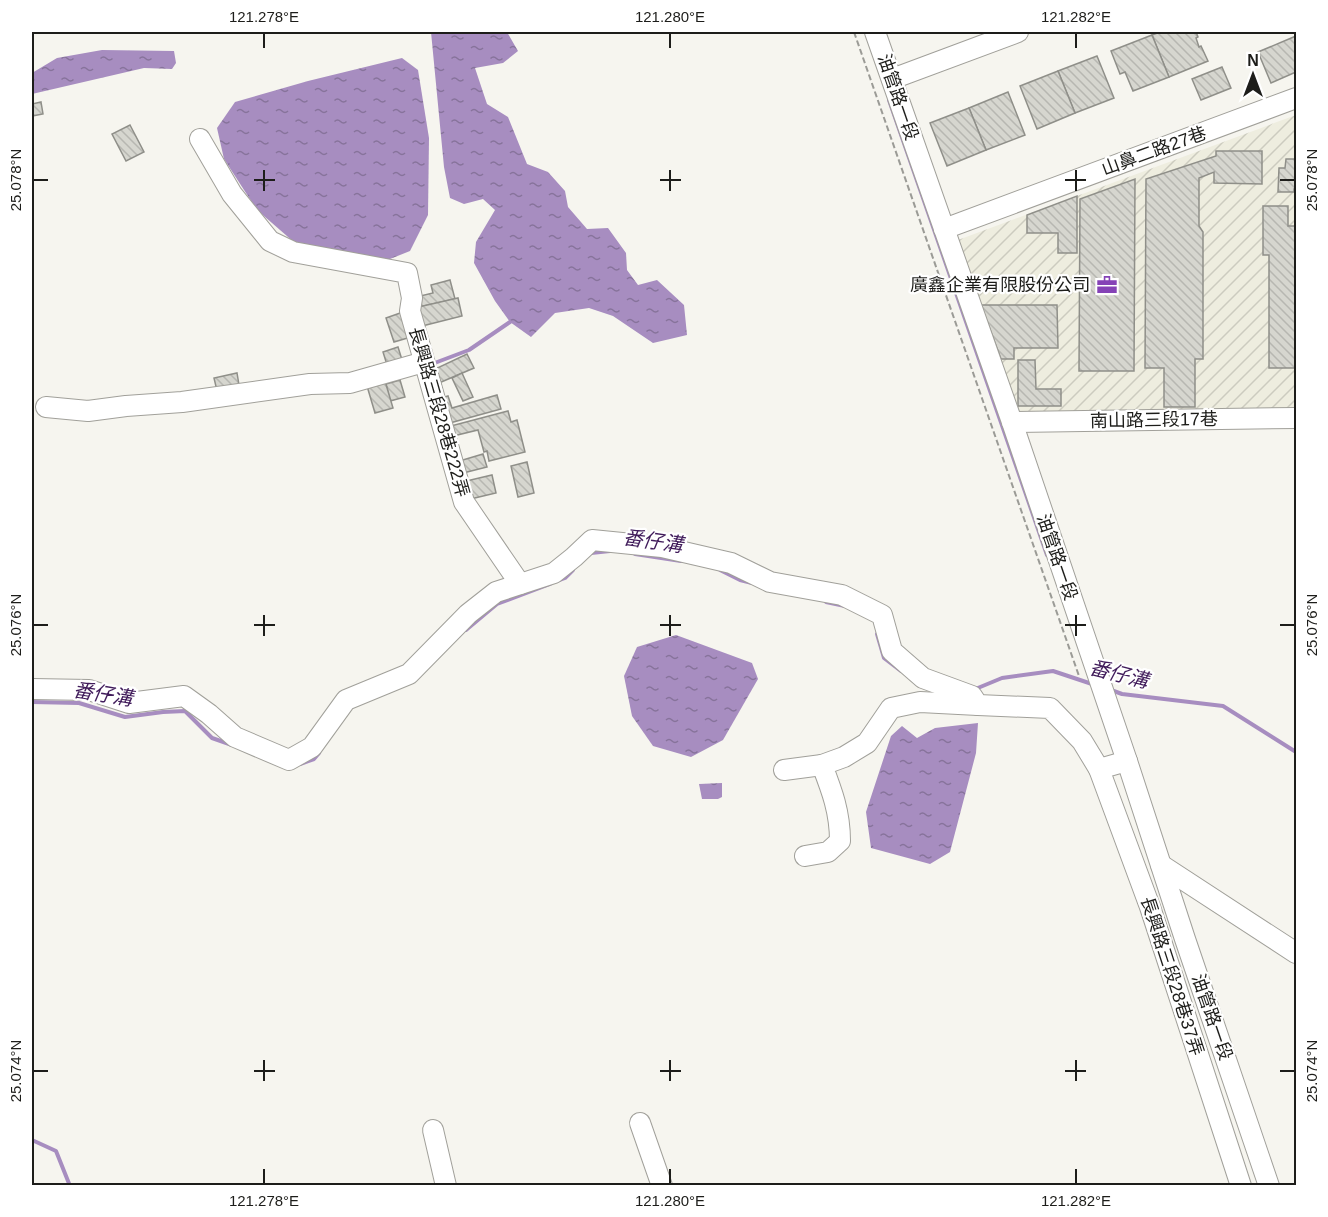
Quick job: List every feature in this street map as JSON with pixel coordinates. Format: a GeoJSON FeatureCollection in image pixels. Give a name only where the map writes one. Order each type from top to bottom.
{"type":"FeatureCollection","features":[{"type":"Feature","properties":{"kind":"street","name":"油管路一段"},"geometry":{"type":"LineString","coordinates":[[875,32],[1127,761],[1269,1185]]}},
{"type":"Feature","properties":{"kind":"street"},"geometry":{"type":"LineString","coordinates":[[892,79],[1018,32]]}},
{"type":"Feature","properties":{"kind":"street","name":"山鼻二路27巷"},"geometry":{"type":"LineString","coordinates":[[944,229],[1296,98]]}},
{"type":"Feature","properties":{"kind":"street","name":"長興路三段28巷222弄"},"geometry":{"type":"LineString","coordinates":[[200,139],[232,194],[270,241],[293,252],[407,273],[412,298],[410,311],[464,502],[520,584]]}},
{"type":"Feature","properties":{"kind":"street"},"geometry":{"type":"LineString","coordinates":[[46,407],[88,411],[182,402],[309,384],[350,383],[424,362]]}},
{"type":"Feature","properties":{"kind":"street","name":"南山路三段17巷"},"geometry":{"type":"LineString","coordinates":[[1011,422],[1296,418]]}},
{"type":"Feature","properties":{"kind":"street"},"geometry":{"type":"LineString","coordinates":[[32,689],[89,690],[129,703],[184,696],[236,737],[289,760],[312,747],[346,700],[410,674],[468,614],[496,592],[554,573],[592,540],[662,547],[731,563],[770,582],[842,595],[882,615],[892,651],[923,678],[972,696],[978,705]]}},
{"type":"Feature","properties":{"kind":"street","name":"長興路三段28巷37弄"},"geometry":{"type":"LineString","coordinates":[[784,770],[822,765],[844,757],[867,743],[891,708],[920,702],[1050,708],[1082,741],[1099,769],[1150,907],[1241,1185]]}},
{"type":"Feature","properties":{"kind":"street"},"geometry":{"type":"LineString","coordinates":[[1099,769],[1127,761]]}},
{"type":"Feature","properties":{"kind":"street"},"geometry":{"type":"LineString","coordinates":[[805,856],[828,852],[840,841],[840,822],[835,800],[822,765]]}},
{"type":"Feature","properties":{"kind":"street"},"geometry":{"type":"LineString","coordinates":[[1161,865],[1296,953]]}},
{"type":"Feature","properties":{"kind":"street"},"geometry":{"type":"LineString","coordinates":[[640,1123],[662,1185]]}},
{"type":"Feature","properties":{"kind":"street"},"geometry":{"type":"LineString","coordinates":[[433,1130],[446,1185]]}},
{"type":"Feature","properties":{"kind":"path"},"geometry":{"type":"LineString","coordinates":[[854,32],[1079,675]]}},
{"type":"Feature","properties":{"kind":"shaded area"},"geometry":{"type":"Polygon","coordinates":[[[1296,115],[1296,410],[1018,413],[958,240],[1296,115]]]}},
{"type":"Feature","properties":{"kind":"water"},"geometry":{"type":"Polygon","coordinates":[[[431,32],[507,32],[518,51],[503,63],[475,68],[487,104],[508,117],[527,164],[548,172],[565,191],[568,207],[587,229],[608,228],[626,253],[627,270],[638,285],[657,280],[684,305],[687,335],[653,343],[613,316],[589,308],[555,313],[531,337],[510,322],[495,301],[474,263],[476,242],[495,210],[483,199],[464,204],[450,198],[444,167],[431,32]]]}},
{"type":"Feature","properties":{"kind":"water"},"geometry":{"type":"Polygon","coordinates":[[[102,50],[174,51],[176,63],[172,69],[144,68],[32,94],[32,73],[57,58],[102,50]]]}},
{"type":"Feature","properties":{"kind":"water"},"geometry":{"type":"Polygon","coordinates":[[[402,58],[418,70],[429,138],[428,215],[410,251],[380,263],[295,243],[257,210],[224,159],[217,128],[235,102],[402,58]]]}},
{"type":"Feature","properties":{"kind":"water"},"geometry":{"type":"Polygon","coordinates":[[[676,635],[752,663],[758,679],[723,740],[691,757],[653,746],[632,716],[624,676],[637,647],[676,635]]]}},
{"type":"Feature","properties":{"kind":"water"},"geometry":{"type":"Polygon","coordinates":[[[978,723],[976,753],[950,852],[930,864],[871,848],[866,812],[891,736],[902,726],[917,738],[935,728],[978,723]]]}},
{"type":"Feature","properties":{"kind":"water"},"geometry":{"type":"Polygon","coordinates":[[[722,783],[722,797],[702,799],[699,784],[722,783]]]}},
{"type":"Feature","properties":{"kind":"building"},"geometry":{"type":"Polygon","coordinates":[[[1160,32],[1196,32],[1199,47],[1201,46],[1208,61],[1169,77],[1152,35],[1160,32]]]}},
{"type":"Feature","properties":{"kind":"building"},"geometry":{"type":"Polygon","coordinates":[[[1152,35],[1169,77],[1133,91],[1125,72],[1120,74],[1111,51],[1152,35]]]}},
{"type":"Feature","properties":{"kind":"building"},"geometry":{"type":"Polygon","coordinates":[[[1296,36],[1296,72],[1271,83],[1258,52],[1296,36]]]}},
{"type":"Feature","properties":{"kind":"building"},"geometry":{"type":"Polygon","coordinates":[[[1097,56],[1114,98],[1075,113],[1058,71],[1097,56]]]}},
{"type":"Feature","properties":{"kind":"building"},"geometry":{"type":"Polygon","coordinates":[[[1222,67],[1231,88],[1201,100],[1192,79],[1222,67]]]}},
{"type":"Feature","properties":{"kind":"building"},"geometry":{"type":"Polygon","coordinates":[[[1058,71],[1075,113],[1037,129],[1020,86],[1058,71]]]}},
{"type":"Feature","properties":{"kind":"building"},"geometry":{"type":"Polygon","coordinates":[[[1008,92],[1025,135],[986,150],[969,108],[1008,92]]]}},
{"type":"Feature","properties":{"kind":"building"},"geometry":{"type":"Polygon","coordinates":[[[41,102],[43,114],[32,116],[32,104],[41,102]]]}},
{"type":"Feature","properties":{"kind":"building"},"geometry":{"type":"Polygon","coordinates":[[[969,108],[986,150],[947,166],[930,123],[969,108]]]}},
{"type":"Feature","properties":{"kind":"building"},"geometry":{"type":"Polygon","coordinates":[[[130,125],[144,152],[126,161],[112,134],[130,125]]]}},
{"type":"Feature","properties":{"kind":"building"},"geometry":{"type":"Polygon","coordinates":[[[1216,151],[1262,151],[1262,184],[1214,183],[1214,172],[1199,178],[1199,226],[1203,232],[1203,359],[1195,359],[1195,407],[1164,407],[1164,368],[1145,368],[1146,179],[1216,156],[1216,151]]]}},
{"type":"Feature","properties":{"kind":"building"},"geometry":{"type":"Polygon","coordinates":[[[1286,159],[1296,159],[1296,189],[1294,192],[1278,192],[1279,168],[1285,168],[1286,159]]]}},
{"type":"Feature","properties":{"kind":"building","name":"廣鑫企業有限股份公司"},"geometry":{"type":"Polygon","coordinates":[[[1135,179],[1134,371],[1079,371],[1080,199],[1135,179]]]}},
{"type":"Feature","properties":{"kind":"building"},"geometry":{"type":"Polygon","coordinates":[[[1077,196],[1077,253],[1058,253],[1058,233],[1027,233],[1027,215],[1077,196]]]}},
{"type":"Feature","properties":{"kind":"building"},"geometry":{"type":"Polygon","coordinates":[[[1263,206],[1288,206],[1288,226],[1296,226],[1296,368],[1269,368],[1269,255],[1263,255],[1263,206]]]}},
{"type":"Feature","properties":{"kind":"building"},"geometry":{"type":"Polygon","coordinates":[[[450,280],[455,299],[419,307],[416,297],[433,293],[431,285],[450,280]]]}},
{"type":"Feature","properties":{"kind":"building"},"geometry":{"type":"Polygon","coordinates":[[[458,298],[462,316],[418,327],[414,308],[458,298]]]}},
{"type":"Feature","properties":{"kind":"building"},"geometry":{"type":"Polygon","coordinates":[[[981,305],[1057,305],[1058,348],[1014,348],[1014,359],[1001,359],[981,305]]]}},
{"type":"Feature","properties":{"kind":"building"},"geometry":{"type":"Polygon","coordinates":[[[403,312],[411,337],[394,342],[386,318],[403,312]]]}},
{"type":"Feature","properties":{"kind":"building"},"geometry":{"type":"Polygon","coordinates":[[[398,347],[403,363],[388,368],[383,352],[398,347]]]}},
{"type":"Feature","properties":{"kind":"building"},"geometry":{"type":"Polygon","coordinates":[[[467,354],[474,368],[439,383],[433,370],[467,354]]]}},
{"type":"Feature","properties":{"kind":"building"},"geometry":{"type":"Polygon","coordinates":[[[1018,360],[1035,360],[1036,389],[1061,389],[1061,406],[1018,406],[1018,360]]]}},
{"type":"Feature","properties":{"kind":"building"},"geometry":{"type":"Polygon","coordinates":[[[237,373],[240,391],[218,395],[214,378],[237,373]]]}},
{"type":"Feature","properties":{"kind":"building"},"geometry":{"type":"Polygon","coordinates":[[[462,373],[473,397],[463,401],[452,378],[462,373]]]}},
{"type":"Feature","properties":{"kind":"building"},"geometry":{"type":"Polygon","coordinates":[[[400,380],[405,397],[390,401],[386,384],[400,380]]]}},
{"type":"Feature","properties":{"kind":"building"},"geometry":{"type":"Polygon","coordinates":[[[385,381],[393,408],[375,413],[367,386],[385,381]]]}},
{"type":"Feature","properties":{"kind":"building"},"geometry":{"type":"Polygon","coordinates":[[[497,395],[501,409],[446,424],[438,399],[448,396],[452,408],[497,395]]]}},
{"type":"Feature","properties":{"kind":"building"},"geometry":{"type":"Polygon","coordinates":[[[508,411],[511,422],[517,420],[525,452],[489,461],[478,430],[449,437],[447,427],[508,411]]]}},
{"type":"Feature","properties":{"kind":"building"},"geometry":{"type":"Polygon","coordinates":[[[483,454],[487,467],[459,474],[456,462],[483,454]]]}},
{"type":"Feature","properties":{"kind":"building"},"geometry":{"type":"Polygon","coordinates":[[[527,462],[534,493],[518,497],[511,466],[527,462]]]}},
{"type":"Feature","properties":{"kind":"building"},"geometry":{"type":"Polygon","coordinates":[[[492,475],[496,493],[466,500],[462,482],[492,475]]]}},
{"type":"Feature","properties":{"kind":"waterway"},"geometry":{"type":"LineString","coordinates":[[889,100],[1047,555]]}},
{"type":"Feature","properties":{"kind":"waterway"},"geometry":{"type":"LineString","coordinates":[[432,364],[469,350],[510,322]]}},
{"type":"Feature","properties":{"kind":"waterway","name":"番仔溝"},"geometry":{"type":"LineString","coordinates":[[591,553],[610,551]]}},
{"type":"Feature","properties":{"kind":"waterway","name":"番仔溝"},"geometry":{"type":"LineString","coordinates":[[635,554],[681,561]]}},
{"type":"Feature","properties":{"kind":"waterway","name":"番仔溝"},"geometry":{"type":"LineString","coordinates":[[557,581],[565,578],[573,570]]}},
{"type":"Feature","properties":{"kind":"waterway","name":"番仔溝"},"geometry":{"type":"LineString","coordinates":[[720,570],[752,583]]}},
{"type":"Feature","properties":{"kind":"waterway","name":"番仔溝"},"geometry":{"type":"LineString","coordinates":[[466,630],[497,604],[550,584]]}},
{"type":"Feature","properties":{"kind":"waterway","name":"番仔溝"},"geometry":{"type":"LineString","coordinates":[[826,602],[845,606]]}},
{"type":"Feature","properties":{"kind":"waterway","name":"番仔溝"},"geometry":{"type":"LineString","coordinates":[[877,634],[884,658],[901,671]]}},
{"type":"Feature","properties":{"kind":"waterway","name":"番仔溝"},"geometry":{"type":"LineString","coordinates":[[973,690],[1002,678],[1053,671],[1095,685]]}},
{"type":"Feature","properties":{"kind":"waterway","name":"番仔溝"},"geometry":{"type":"LineString","coordinates":[[1111,690],[1122,694],[1223,706],[1296,752]]}},
{"type":"Feature","properties":{"kind":"waterway","name":"番仔溝"},"geometry":{"type":"LineString","coordinates":[[32,702],[79,703],[125,717],[185,711],[212,738],[232,745]]}},
{"type":"Feature","properties":{"kind":"waterway","name":"番仔溝"},"geometry":{"type":"LineString","coordinates":[[300,764],[314,759],[319,753]]}},
{"type":"Feature","properties":{"kind":"waterway"},"geometry":{"type":"LineString","coordinates":[[32,1140],[56,1151],[70,1186]]}},
{"type":"Feature","properties":{"kind":"place","name":"廣鑫企業有限股份公司"},"geometry":{"type":"Point","coordinates":[1107,285]}}]}
